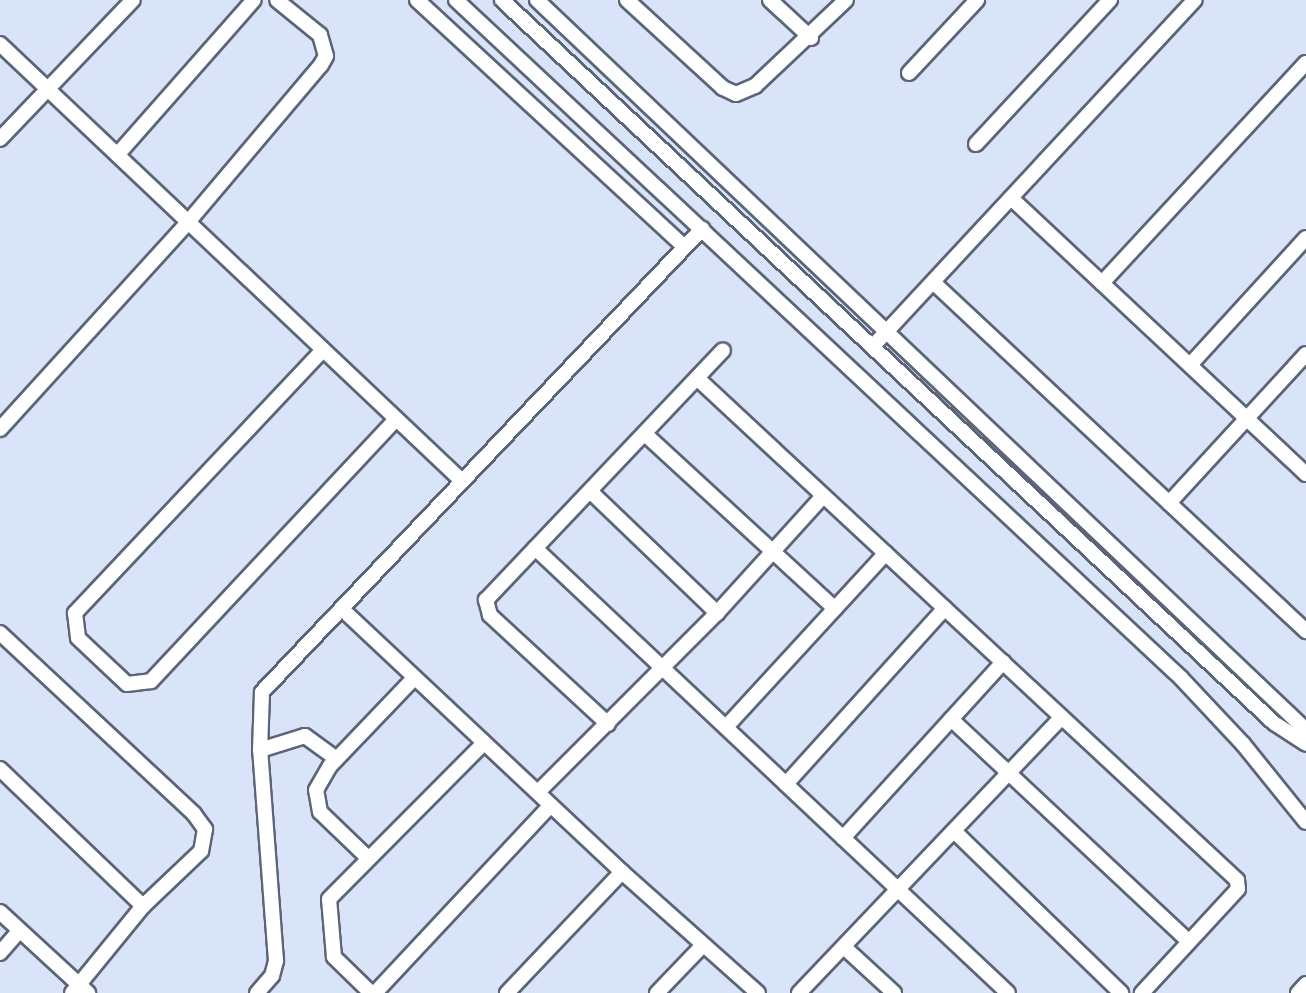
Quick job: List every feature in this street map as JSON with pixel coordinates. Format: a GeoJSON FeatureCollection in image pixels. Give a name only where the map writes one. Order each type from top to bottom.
{"type":"FeatureCollection","features":[{"type":"Feature","properties":{"kind":"street"},"geometry":{"type":"LineString","coordinates":[[0,139],[133,0]]}},
{"type":"Feature","properties":{"kind":"street"},"geometry":{"type":"LineString","coordinates":[[118,154],[254,0]]}},
{"type":"Feature","properties":{"kind":"street"},"geometry":{"type":"LineString","coordinates":[[0,429],[189,220],[326,56],[320,35],[277,0]]}},
{"type":"Feature","properties":{"kind":"street"},"geometry":{"type":"LineString","coordinates":[[418,0],[685,247]]}},
{"type":"Feature","properties":{"kind":"street"},"geometry":{"type":"LineString","coordinates":[[456,0],[1181,678],[1243,744],[1306,822]]}},
{"type":"Feature","properties":{"kind":"street"},"geometry":{"type":"LineString","coordinates":[[502,0],[714,195],[1274,723],[1306,744]]}},
{"type":"Feature","properties":{"kind":"street"},"geometry":{"type":"LineString","coordinates":[[537,0],[889,329],[1306,730]]}},
{"type":"Feature","properties":{"kind":"street"},"geometry":{"type":"LineString","coordinates":[[627,0],[730,93],[755,86],[811,38],[846,0]]}},
{"type":"Feature","properties":{"kind":"street"},"geometry":{"type":"LineString","coordinates":[[770,0],[811,38]]}},
{"type":"Feature","properties":{"kind":"street"},"geometry":{"type":"LineString","coordinates":[[909,73],[978,0]]}},
{"type":"Feature","properties":{"kind":"street"},"geometry":{"type":"LineString","coordinates":[[976,144],[1110,0]]}},
{"type":"Feature","properties":{"kind":"street"},"geometry":{"type":"LineString","coordinates":[[874,345],[1195,0]]}},
{"type":"Feature","properties":{"kind":"street"},"geometry":{"type":"LineString","coordinates":[[0,44],[189,220],[321,352],[461,480]]}},
{"type":"Feature","properties":{"kind":"street"},"geometry":{"type":"LineString","coordinates":[[1102,283],[1306,63]]}},
{"type":"Feature","properties":{"kind":"street"},"geometry":{"type":"LineString","coordinates":[[714,195],[728,180]]}},
{"type":"Feature","properties":{"kind":"street"},"geometry":{"type":"LineString","coordinates":[[1011,198],[1306,474]]}},
{"type":"Feature","properties":{"kind":"street"},"geometry":{"type":"LineString","coordinates":[[257,993],[272,976],[276,961],[260,750],[262,692],[702,229]]}},
{"type":"Feature","properties":{"kind":"street"},"geometry":{"type":"LineString","coordinates":[[1190,365],[1306,238]]}},
{"type":"Feature","properties":{"kind":"street"},"geometry":{"type":"LineString","coordinates":[[933,282],[1306,631]]}},
{"type":"Feature","properties":{"kind":"street"},"geometry":{"type":"LineString","coordinates":[[608,724],[486,610],[489,592],[592,492],[723,350]]}},
{"type":"Feature","properties":{"kind":"street"},"geometry":{"type":"LineString","coordinates":[[321,352],[75,613],[78,638],[127,684],[151,681],[395,421]]}},
{"type":"Feature","properties":{"kind":"street"},"geometry":{"type":"LineString","coordinates":[[1169,503],[1306,354]]}},
{"type":"Feature","properties":{"kind":"street"},"geometry":{"type":"LineString","coordinates":[[697,377],[1239,883],[1142,993]]}},
{"type":"Feature","properties":{"kind":"street"},"geometry":{"type":"LineString","coordinates":[[645,434],[835,609]]}},
{"type":"Feature","properties":{"kind":"street"},"geometry":{"type":"LineString","coordinates":[[592,492],[717,613]]}},
{"type":"Feature","properties":{"kind":"street"},"geometry":{"type":"LineString","coordinates":[[538,792],[717,613],[823,496]]}},
{"type":"Feature","properties":{"kind":"street"},"geometry":{"type":"LineString","coordinates":[[535,548],[1008,993]]}},
{"type":"Feature","properties":{"kind":"street"},"geometry":{"type":"LineString","coordinates":[[726,727],[886,553]]}},
{"type":"Feature","properties":{"kind":"street"},"geometry":{"type":"LineString","coordinates":[[786,784],[945,608]]}},
{"type":"Feature","properties":{"kind":"street"},"geometry":{"type":"LineString","coordinates":[[342,609],[550,806],[702,946],[758,993]]}},
{"type":"Feature","properties":{"kind":"street"},"geometry":{"type":"LineString","coordinates":[[0,633],[205,830],[201,851],[144,906],[80,990],[0,912]]}},
{"type":"Feature","properties":{"kind":"street"},"geometry":{"type":"LineString","coordinates":[[843,838],[1003,662]]}},
{"type":"Feature","properties":{"kind":"street"},"geometry":{"type":"LineString","coordinates":[[368,858],[320,812],[316,803],[316,790],[337,759],[414,678]]}},
{"type":"Feature","properties":{"kind":"street"},"geometry":{"type":"LineString","coordinates":[[799,993],[1062,717]]}},
{"type":"Feature","properties":{"kind":"street"},"geometry":{"type":"LineString","coordinates":[[951,719],[1189,942]]}},
{"type":"Feature","properties":{"kind":"street"},"geometry":{"type":"LineString","coordinates":[[260,750],[305,736],[337,759]]}},
{"type":"Feature","properties":{"kind":"street"},"geometry":{"type":"LineString","coordinates":[[484,743],[333,892],[329,905],[334,957],[373,993],[550,806]]}},
{"type":"Feature","properties":{"kind":"street"},"geometry":{"type":"LineString","coordinates":[[0,769],[144,906]]}},
{"type":"Feature","properties":{"kind":"street"},"geometry":{"type":"LineString","coordinates":[[954,831],[1121,993]]}},
{"type":"Feature","properties":{"kind":"street"},"geometry":{"type":"LineString","coordinates":[[507,993],[622,872]]}},
{"type":"Feature","properties":{"kind":"street"},"geometry":{"type":"LineString","coordinates":[[0,953],[20,930]]}},
{"type":"Feature","properties":{"kind":"street"},"geometry":{"type":"LineString","coordinates":[[657,993],[702,946]]}},
{"type":"Feature","properties":{"kind":"street"},"geometry":{"type":"LineString","coordinates":[[844,947],[894,993]]}},
{"type":"Feature","properties":{"kind":"street"},"geometry":{"type":"LineString","coordinates":[[1298,993],[1306,984]]}}]}
